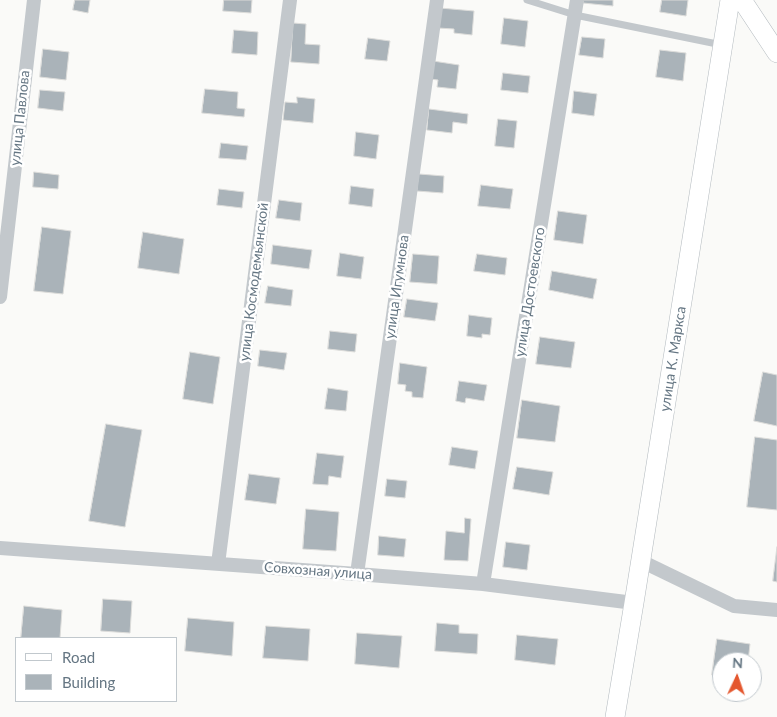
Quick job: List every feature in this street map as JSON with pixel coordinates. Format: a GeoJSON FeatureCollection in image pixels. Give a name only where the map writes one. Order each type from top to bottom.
{"type":"FeatureCollection","features":[{"type":"Feature","properties":{"kind":"main road","name":"улица К. Маркса"},"geometry":{"type":"LineString","coordinates":[[615,717],[730,0]]}},
{"type":"Feature","properties":{"kind":"main road"},"geometry":{"type":"LineString","coordinates":[[742,0],[777,53]]}},
{"type":"Feature","properties":{"kind":"street","name":"улица Павлова"},"geometry":{"type":"LineString","coordinates":[[0,297],[34,0]]}},
{"type":"Feature","properties":{"kind":"street","name":"улица Космодемьянской"},"geometry":{"type":"LineString","coordinates":[[218,564],[290,0]]}},
{"type":"Feature","properties":{"kind":"street","name":"улица Игумнова"},"geometry":{"type":"LineString","coordinates":[[357,574],[437,0]]}},
{"type":"Feature","properties":{"kind":"street","name":"улица Достоевского"},"geometry":{"type":"LineString","coordinates":[[482,584],[577,0]]}},
{"type":"Feature","properties":{"kind":"street","name":"Совхозная улица"},"geometry":{"type":"LineString","coordinates":[[0,548],[482,584],[634,603]]}},
{"type":"Feature","properties":{"kind":"street"},"geometry":{"type":"LineString","coordinates":[[641,560],[734,606],[777,610]]}},
{"type":"Feature","properties":{"kind":"lane"},"geometry":{"type":"LineString","coordinates":[[527,0],[575,15],[722,45]]}},
{"type":"Feature","properties":{"kind":"building"},"geometry":{"type":"Polygon","coordinates":[[[75,0],[90,0],[88,13],[73,10],[75,0]]]}},
{"type":"Feature","properties":{"kind":"building"},"geometry":{"type":"Polygon","coordinates":[[[224,0],[252,0],[251,13],[223,11],[224,0]]]}},
{"type":"Feature","properties":{"kind":"building"},"geometry":{"type":"Polygon","coordinates":[[[584,0],[613,0],[613,6],[583,3],[584,0]]]}},
{"type":"Feature","properties":{"kind":"building"},"geometry":{"type":"Polygon","coordinates":[[[662,0],[688,0],[686,16],[660,12],[662,0]]]}},
{"type":"Feature","properties":{"kind":"building"},"geometry":{"type":"Polygon","coordinates":[[[440,8],[474,11],[472,35],[454,33],[454,29],[438,28],[440,8]]]}},
{"type":"Feature","properties":{"kind":"building"},"geometry":{"type":"Polygon","coordinates":[[[504,18],[528,21],[525,47],[501,44],[504,18]]]}},
{"type":"Feature","properties":{"kind":"building"},"geometry":{"type":"Polygon","coordinates":[[[293,23],[306,24],[305,44],[320,45],[319,64],[291,62],[293,23]]]}},
{"type":"Feature","properties":{"kind":"building"},"geometry":{"type":"Polygon","coordinates":[[[234,30],[258,32],[257,55],[232,53],[234,30]]]}},
{"type":"Feature","properties":{"kind":"building"},"geometry":{"type":"Polygon","coordinates":[[[582,37],[605,39],[603,58],[579,55],[582,37]]]}},
{"type":"Feature","properties":{"kind":"building"},"geometry":{"type":"Polygon","coordinates":[[[368,38],[390,41],[387,61],[365,59],[368,38]]]}},
{"type":"Feature","properties":{"kind":"building"},"geometry":{"type":"Polygon","coordinates":[[[43,49],[69,52],[66,80],[40,77],[43,49]]]}},
{"type":"Feature","properties":{"kind":"building"},"geometry":{"type":"Polygon","coordinates":[[[660,50],[686,53],[683,81],[656,77],[660,50]]]}},
{"type":"Feature","properties":{"kind":"building"},"geometry":{"type":"Polygon","coordinates":[[[433,61],[459,65],[456,89],[437,87],[438,80],[430,79],[433,61]]]}},
{"type":"Feature","properties":{"kind":"building"},"geometry":{"type":"Polygon","coordinates":[[[503,73],[530,76],[528,93],[501,90],[503,73]]]}},
{"type":"Feature","properties":{"kind":"building"},"geometry":{"type":"Polygon","coordinates":[[[205,89],[238,92],[237,108],[245,109],[244,117],[202,113],[205,89]]]}},
{"type":"Feature","properties":{"kind":"building"},"geometry":{"type":"Polygon","coordinates":[[[40,90],[65,92],[63,111],[38,108],[40,90]]]}},
{"type":"Feature","properties":{"kind":"building"},"geometry":{"type":"Polygon","coordinates":[[[574,91],[597,94],[594,116],[572,113],[574,91]]]}},
{"type":"Feature","properties":{"kind":"building"},"geometry":{"type":"Polygon","coordinates":[[[297,97],[315,99],[313,123],[283,120],[285,102],[297,103],[297,97]]]}},
{"type":"Feature","properties":{"kind":"building"},"geometry":{"type":"Polygon","coordinates":[[[429,109],[468,114],[467,124],[453,122],[452,133],[427,130],[429,109]]]}},
{"type":"Feature","properties":{"kind":"building"},"geometry":{"type":"Polygon","coordinates":[[[498,119],[517,121],[514,148],[495,146],[498,119]]]}},
{"type":"Feature","properties":{"kind":"building"},"geometry":{"type":"Polygon","coordinates":[[[356,132],[379,135],[376,159],[354,156],[356,132]]]}},
{"type":"Feature","properties":{"kind":"building"},"geometry":{"type":"Polygon","coordinates":[[[221,143],[248,146],[246,160],[219,158],[221,143]]]}},
{"type":"Feature","properties":{"kind":"building"},"geometry":{"type":"Polygon","coordinates":[[[34,172],[59,175],[58,189],[33,187],[34,172]]]}},
{"type":"Feature","properties":{"kind":"building"},"geometry":{"type":"Polygon","coordinates":[[[419,174],[444,176],[443,193],[417,191],[419,174]]]}},
{"type":"Feature","properties":{"kind":"building"},"geometry":{"type":"Polygon","coordinates":[[[481,185],[513,189],[510,209],[478,206],[481,185]]]}},
{"type":"Feature","properties":{"kind":"building"},"geometry":{"type":"Polygon","coordinates":[[[351,186],[374,189],[372,207],[349,204],[351,186]]]}},
{"type":"Feature","properties":{"kind":"building"},"geometry":{"type":"Polygon","coordinates":[[[219,189],[244,192],[242,208],[217,205],[219,189]]]}},
{"type":"Feature","properties":{"kind":"building"},"geometry":{"type":"Polygon","coordinates":[[[279,200],[302,203],[300,221],[276,218],[279,200]]]}},
{"type":"Feature","properties":{"kind":"building"},"geometry":{"type":"Polygon","coordinates":[[[558,211],[587,215],[583,244],[554,240],[558,211]]]}},
{"type":"Feature","properties":{"kind":"building"},"geometry":{"type":"Polygon","coordinates":[[[42,227],[71,231],[63,294],[34,291],[42,227]]]}},
{"type":"Feature","properties":{"kind":"building"},"geometry":{"type":"Polygon","coordinates":[[[143,232],[184,239],[179,274],[138,268],[143,232]]]}},
{"type":"Feature","properties":{"kind":"building"},"geometry":{"type":"Polygon","coordinates":[[[273,245],[312,250],[309,269],[271,264],[273,245]]]}},
{"type":"Feature","properties":{"kind":"building"},"geometry":{"type":"Polygon","coordinates":[[[340,253],[364,257],[361,279],[337,276],[340,253]]]}},
{"type":"Feature","properties":{"kind":"building"},"geometry":{"type":"Polygon","coordinates":[[[413,254],[439,256],[437,284],[410,282],[413,254]]]}},
{"type":"Feature","properties":{"kind":"building"},"geometry":{"type":"Polygon","coordinates":[[[477,254],[507,258],[505,275],[474,271],[477,254]]]}},
{"type":"Feature","properties":{"kind":"building"},"geometry":{"type":"Polygon","coordinates":[[[552,271],[597,279],[593,299],[549,290],[552,271]]]}},
{"type":"Feature","properties":{"kind":"building"},"geometry":{"type":"Polygon","coordinates":[[[268,286],[293,290],[291,306],[265,303],[268,286]]]}},
{"type":"Feature","properties":{"kind":"building"},"geometry":{"type":"Polygon","coordinates":[[[407,299],[438,303],[435,321],[404,317],[407,299]]]}},
{"type":"Feature","properties":{"kind":"building"},"geometry":{"type":"Polygon","coordinates":[[[469,315],[492,318],[490,335],[482,334],[482,338],[467,336],[469,315]]]}},
{"type":"Feature","properties":{"kind":"building"},"geometry":{"type":"Polygon","coordinates":[[[330,331],[357,334],[355,352],[328,349],[330,331]]]}},
{"type":"Feature","properties":{"kind":"building"},"geometry":{"type":"Polygon","coordinates":[[[540,337],[575,342],[571,368],[536,364],[540,337]]]}},
{"type":"Feature","properties":{"kind":"building"},"geometry":{"type":"Polygon","coordinates":[[[260,350],[287,353],[284,370],[258,366],[260,350]]]}},
{"type":"Feature","properties":{"kind":"building"},"geometry":{"type":"Polygon","coordinates":[[[190,352],[220,357],[213,404],[183,399],[190,352]]]}},
{"type":"Feature","properties":{"kind":"building"},"geometry":{"type":"Polygon","coordinates":[[[400,363],[427,367],[423,398],[412,397],[412,392],[405,391],[406,385],[398,384],[400,363]]]}},
{"type":"Feature","properties":{"kind":"building"},"geometry":{"type":"Polygon","coordinates":[[[763,372],[777,375],[777,426],[754,421],[763,372]]]}},
{"type":"Feature","properties":{"kind":"building"},"geometry":{"type":"Polygon","coordinates":[[[459,381],[487,385],[484,401],[466,398],[465,403],[456,401],[459,381]]]}},
{"type":"Feature","properties":{"kind":"building"},"geometry":{"type":"Polygon","coordinates":[[[328,388],[348,391],[346,411],[325,409],[328,388]]]}},
{"type":"Feature","properties":{"kind":"building"},"geometry":{"type":"Polygon","coordinates":[[[522,400],[560,406],[555,442],[517,438],[522,400]]]}},
{"type":"Feature","properties":{"kind":"building"},"geometry":{"type":"Polygon","coordinates":[[[106,424],[142,430],[125,527],[89,521],[106,424]]]}},
{"type":"Feature","properties":{"kind":"building"},"geometry":{"type":"Polygon","coordinates":[[[755,437],[777,440],[777,510],[747,507],[755,437]]]}},
{"type":"Feature","properties":{"kind":"building"},"geometry":{"type":"Polygon","coordinates":[[[452,447],[478,451],[475,469],[449,465],[452,447]]]}},
{"type":"Feature","properties":{"kind":"building"},"geometry":{"type":"Polygon","coordinates":[[[317,453],[344,456],[341,478],[329,476],[328,485],[313,484],[317,453]]]}},
{"type":"Feature","properties":{"kind":"building"},"geometry":{"type":"Polygon","coordinates":[[[517,467],[553,472],[549,495],[513,489],[517,467]]]}},
{"type":"Feature","properties":{"kind":"building"},"geometry":{"type":"Polygon","coordinates":[[[249,474],[280,478],[276,504],[245,500],[249,474]]]}},
{"type":"Feature","properties":{"kind":"building"},"geometry":{"type":"Polygon","coordinates":[[[387,479],[407,481],[405,498],[385,496],[387,479]]]}},
{"type":"Feature","properties":{"kind":"building"},"geometry":{"type":"Polygon","coordinates":[[[306,509],[339,512],[336,551],[303,549],[306,509]]]}},
{"type":"Feature","properties":{"kind":"building"},"geometry":{"type":"Polygon","coordinates":[[[465,518],[471,519],[468,561],[444,560],[446,531],[464,533],[465,518]]]}},
{"type":"Feature","properties":{"kind":"building"},"geometry":{"type":"Polygon","coordinates":[[[379,536],[406,539],[404,557],[378,555],[379,536]]]}},
{"type":"Feature","properties":{"kind":"building"},"geometry":{"type":"Polygon","coordinates":[[[506,542],[530,545],[527,570],[503,567],[506,542]]]}},
{"type":"Feature","properties":{"kind":"building"},"geometry":{"type":"Polygon","coordinates":[[[777,547],[777,582],[773,581],[777,547]]]}},
{"type":"Feature","properties":{"kind":"building"},"geometry":{"type":"Polygon","coordinates":[[[103,599],[132,601],[130,633],[101,631],[103,599]]]}},
{"type":"Feature","properties":{"kind":"building"},"geometry":{"type":"Polygon","coordinates":[[[24,606],[62,610],[60,637],[21,637],[24,606]]]}},
{"type":"Feature","properties":{"kind":"building"},"geometry":{"type":"Polygon","coordinates":[[[188,618],[234,622],[232,656],[185,651],[188,618]]]}},
{"type":"Feature","properties":{"kind":"building"},"geometry":{"type":"Polygon","coordinates":[[[437,623],[459,625],[459,633],[478,634],[477,654],[435,651],[437,623]]]}},
{"type":"Feature","properties":{"kind":"building"},"geometry":{"type":"Polygon","coordinates":[[[266,626],[310,629],[308,661],[263,658],[266,626]]]}},
{"type":"Feature","properties":{"kind":"building"},"geometry":{"type":"Polygon","coordinates":[[[357,633],[402,636],[399,668],[355,664],[357,633]]]}},
{"type":"Feature","properties":{"kind":"building"},"geometry":{"type":"Polygon","coordinates":[[[517,635],[558,639],[555,665],[515,660],[517,635]]]}},
{"type":"Feature","properties":{"kind":"building"},"geometry":{"type":"Polygon","coordinates":[[[717,639],[750,644],[749,652],[715,652],[717,639]]]}}]}
